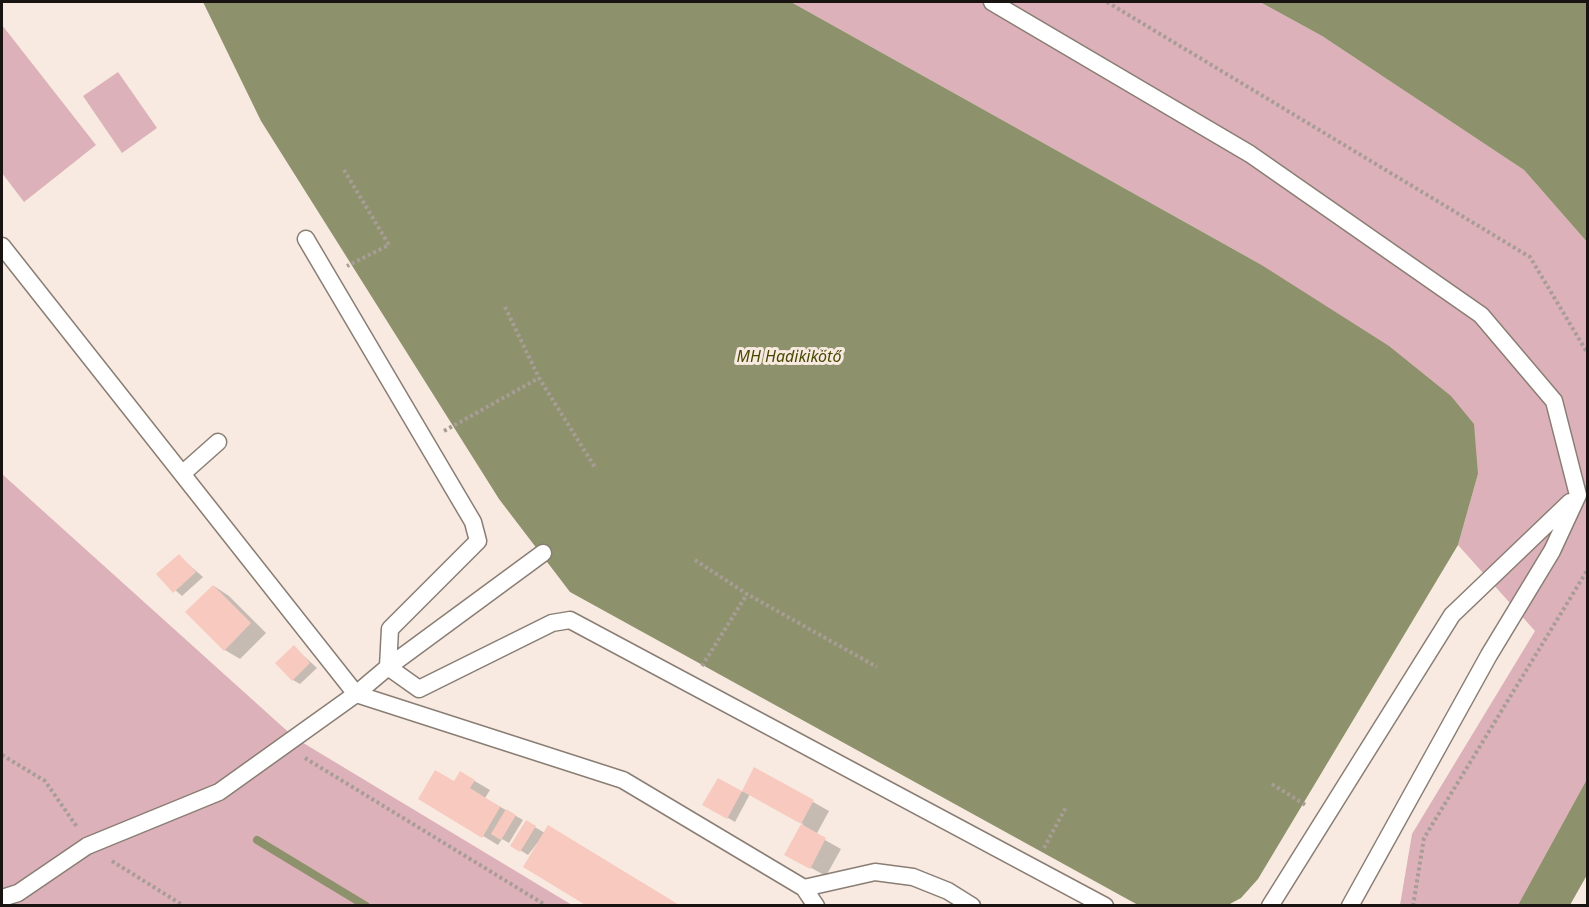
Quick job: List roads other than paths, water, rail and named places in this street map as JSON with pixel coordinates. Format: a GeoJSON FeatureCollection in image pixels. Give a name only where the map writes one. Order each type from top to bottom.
{"type":"FeatureCollection","features":[{"type":"Feature","properties":{"kind":"lane"},"geometry":{"type":"LineString","coordinates":[[992,2],[1250,154],[1481,315],[1554,401],[1578,495],[1552,551],[1489,655],[1350,906]]}},
{"type":"Feature","properties":{"kind":"lane"},"geometry":{"type":"LineString","coordinates":[[306,239],[473,522],[478,541],[390,629],[388,667]]}},
{"type":"Feature","properties":{"kind":"lane"},"geometry":{"type":"LineString","coordinates":[[2,246],[356,694],[623,780],[804,888],[816,906]]}},
{"type":"Feature","properties":{"kind":"lane"},"geometry":{"type":"LineString","coordinates":[[182,474],[218,442]]}},
{"type":"Feature","properties":{"kind":"lane"},"geometry":{"type":"LineString","coordinates":[[1270,906],[1452,615],[1578,495]]}},
{"type":"Feature","properties":{"kind":"lane"},"geometry":{"type":"LineString","coordinates":[[2,898],[18,893],[87,846],[219,792],[356,694],[388,667],[543,553]]}},
{"type":"Feature","properties":{"kind":"lane"},"geometry":{"type":"LineString","coordinates":[[388,667],[419,689],[552,624],[570,620],[1105,906]]}},
{"type":"Feature","properties":{"kind":"lane"},"geometry":{"type":"LineString","coordinates":[[804,888],[875,872],[913,877],[948,891],[972,906]]}},
{"type":"Feature","properties":{"kind":"water","name":"MH Hadikikötő"},"geometry":{"type":"Polygon","coordinates":[[[203,2],[791,2],[1260,264],[1389,346],[1451,396],[1474,424],[1478,474],[1458,545],[1258,879],[1241,898],[1228,905],[1138,905],[570,592],[499,499],[261,121],[203,2]]]}},
{"type":"Feature","properties":{"kind":"water"},"geometry":{"type":"Polygon","coordinates":[[[1260,2],[1587,2],[1587,242],[1524,170],[1322,36],[1260,2]]]}},
{"type":"Feature","properties":{"kind":"water"},"geometry":{"type":"Polygon","coordinates":[[[1587,779],[1587,875],[1570,905],[1518,905],[1587,779]]]}},
{"type":"Feature","properties":{"kind":"waterway"},"geometry":{"type":"LineString","coordinates":[[257,840],[366,906]]}}]}
